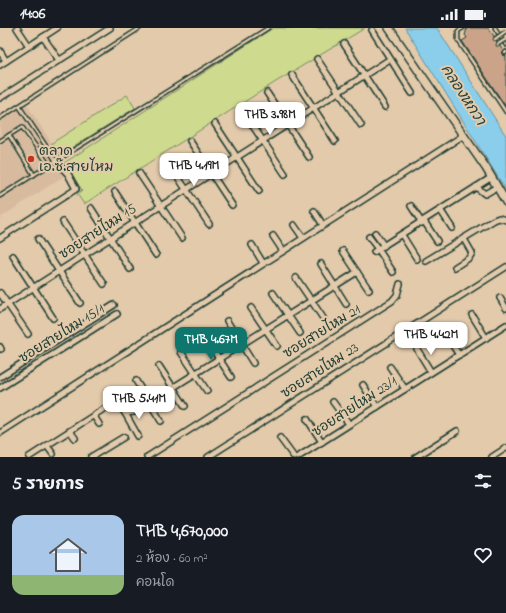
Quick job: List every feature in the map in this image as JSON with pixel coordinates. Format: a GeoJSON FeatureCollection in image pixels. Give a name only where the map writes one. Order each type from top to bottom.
{"type":"FeatureCollection","features":[{"type":"Feature","properties":{"kind":"street"},"geometry":{"type":"LineString","coordinates":[[17,28],[29,46]]}},
{"type":"Feature","properties":{"kind":"street"},"geometry":{"type":"LineString","coordinates":[[0,65],[43,37],[51,30],[57,28]]}},
{"type":"Feature","properties":{"kind":"street"},"geometry":{"type":"LineString","coordinates":[[0,98],[110,28]]}},
{"type":"Feature","properties":{"kind":"street"},"geometry":{"type":"LineString","coordinates":[[390,28],[492,177],[506,202]]}},
{"type":"Feature","properties":{"kind":"street"},"geometry":{"type":"LineString","coordinates":[[372,30],[412,93]]}},
{"type":"Feature","properties":{"kind":"street"},"geometry":{"type":"LineString","coordinates":[[43,37],[59,60]]}},
{"type":"Feature","properties":{"kind":"street"},"geometry":{"type":"LineString","coordinates":[[344,44],[385,107]]}},
{"type":"Feature","properties":{"kind":"street"},"geometry":{"type":"LineString","coordinates":[[0,51],[6,61]]}},
{"type":"Feature","properties":{"kind":"street"},"geometry":{"type":"LineString","coordinates":[[317,59],[361,125]]}},
{"type":"Feature","properties":{"kind":"street","name":"ซอยสายไหม 15"},"geometry":{"type":"LineString","coordinates":[[0,309],[390,59]]}},
{"type":"Feature","properties":{"kind":"street"},"geometry":{"type":"LineString","coordinates":[[292,75],[335,140]]}},
{"type":"Feature","properties":{"kind":"street"},"geometry":{"type":"LineString","coordinates":[[267,93],[309,157]]}},
{"type":"Feature","properties":{"kind":"street"},"geometry":{"type":"LineString","coordinates":[[241,108],[284,174]]}},
{"type":"Feature","properties":{"kind":"street"},"geometry":{"type":"LineString","coordinates":[[215,124],[259,191]]}},
{"type":"Feature","properties":{"kind":"street"},"geometry":{"type":"LineString","coordinates":[[0,433],[263,263],[464,136]]}},
{"type":"Feature","properties":{"kind":"street"},"geometry":{"type":"LineString","coordinates":[[190,141],[232,205]]}},
{"type":"Feature","properties":{"kind":"street"},"geometry":{"type":"LineString","coordinates":[[166,159],[209,224]]}},
{"type":"Feature","properties":{"kind":"street"},"geometry":{"type":"LineString","coordinates":[[0,238],[76,189],[68,174],[56,161]]}},
{"type":"Feature","properties":{"kind":"street"},"geometry":{"type":"LineString","coordinates":[[139,173],[182,238]]}},
{"type":"Feature","properties":{"kind":"street"},"geometry":{"type":"LineString","coordinates":[[376,251],[441,211],[492,177]]}},
{"type":"Feature","properties":{"kind":"street"},"geometry":{"type":"LineString","coordinates":[[476,187],[485,194],[497,187]]}},
{"type":"Feature","properties":{"kind":"street"},"geometry":{"type":"LineString","coordinates":[[115,192],[136,222],[156,256]]}},
{"type":"Feature","properties":{"kind":"street"},"geometry":{"type":"LineString","coordinates":[[411,206],[437,241]]}},
{"type":"Feature","properties":{"kind":"street"},"geometry":{"type":"LineString","coordinates":[[91,208],[130,269]]}},
{"type":"Feature","properties":{"kind":"street"},"geometry":{"type":"LineString","coordinates":[[314,211],[323,225]]}},
{"type":"Feature","properties":{"kind":"street"},"geometry":{"type":"LineString","coordinates":[[441,211],[452,228]]}},
{"type":"Feature","properties":{"kind":"street"},"geometry":{"type":"LineString","coordinates":[[426,262],[494,220],[499,218],[506,220]]}},
{"type":"Feature","properties":{"kind":"street"},"geometry":{"type":"LineString","coordinates":[[63,222],[104,284]]}},
{"type":"Feature","properties":{"kind":"street"},"geometry":{"type":"LineString","coordinates":[[294,225],[303,238]]}},
{"type":"Feature","properties":{"kind":"street"},"geometry":{"type":"LineString","coordinates":[[375,233],[384,246]]}},
{"type":"Feature","properties":{"kind":"street"},"geometry":{"type":"LineString","coordinates":[[402,235],[417,259]]}},
{"type":"Feature","properties":{"kind":"street"},"geometry":{"type":"LineString","coordinates":[[274,236],[282,251]]}},
{"type":"Feature","properties":{"kind":"street"},"geometry":{"type":"LineString","coordinates":[[369,237],[376,251],[393,272]]}},
{"type":"Feature","properties":{"kind":"street"},"geometry":{"type":"LineString","coordinates":[[455,267],[469,258],[472,253],[464,238]]}},
{"type":"Feature","properties":{"kind":"street"},"geometry":{"type":"LineString","coordinates":[[38,239],[80,303]]}},
{"type":"Feature","properties":{"kind":"street"},"geometry":{"type":"LineString","coordinates":[[252,245],[263,263]]}},
{"type":"Feature","properties":{"kind":"street"},"geometry":{"type":"LineString","coordinates":[[343,251],[369,290]]}},
{"type":"Feature","properties":{"kind":"street"},"geometry":{"type":"LineString","coordinates":[[13,256],[53,318]]}},
{"type":"Feature","properties":{"kind":"street"},"geometry":{"type":"LineString","coordinates":[[321,264],[346,304]]}},
{"type":"Feature","properties":{"kind":"street","name":"ซอยสายไหม 23"},"geometry":{"type":"LineString","coordinates":[[208,457],[506,267]]}},
{"type":"Feature","properties":{"kind":"street"},"geometry":{"type":"LineString","coordinates":[[125,413],[134,412],[357,272]]}},
{"type":"Feature","properties":{"kind":"street"},"geometry":{"type":"LineString","coordinates":[[296,278],[322,318]]}},
{"type":"Feature","properties":{"kind":"street","name":"ซอยสายไหม 21"},"geometry":{"type":"LineString","coordinates":[[147,457],[392,301],[397,295],[400,284]]}},
{"type":"Feature","properties":{"kind":"street"},"geometry":{"type":"LineString","coordinates":[[0,293],[28,334]]}},
{"type":"Feature","properties":{"kind":"street"},"geometry":{"type":"LineString","coordinates":[[273,293],[300,333]]}},
{"type":"Feature","properties":{"kind":"street"},"geometry":{"type":"LineString","coordinates":[[500,298],[506,308]]}},
{"type":"Feature","properties":{"kind":"street","name":"ซอยสายไหม 15/1"},"geometry":{"type":"LineString","coordinates":[[0,377],[114,304]]}},
{"type":"Feature","properties":{"kind":"street"},"geometry":{"type":"LineString","coordinates":[[251,308],[277,346]]}},
{"type":"Feature","properties":{"kind":"street","name":"ซอยสายไหม 15/1"},"geometry":{"type":"LineString","coordinates":[[0,388],[117,314]]}},
{"type":"Feature","properties":{"kind":"street"},"geometry":{"type":"LineString","coordinates":[[472,315],[486,338]]}},
{"type":"Feature","properties":{"kind":"street"},"geometry":{"type":"LineString","coordinates":[[227,321],[253,362]]}},
{"type":"Feature","properties":{"kind":"street","name":"ซอยสายไหม 23/1"},"geometry":{"type":"LineString","coordinates":[[298,457],[506,325]]}},
{"type":"Feature","properties":{"kind":"street"},"geometry":{"type":"LineString","coordinates":[[444,332],[459,355]]}},
{"type":"Feature","properties":{"kind":"street"},"geometry":{"type":"LineString","coordinates":[[204,336],[231,377]]}},
{"type":"Feature","properties":{"kind":"street"},"geometry":{"type":"LineString","coordinates":[[417,349],[431,372]]}},
{"type":"Feature","properties":{"kind":"street"},"geometry":{"type":"LineString","coordinates":[[181,352],[208,391]]}},
{"type":"Feature","properties":{"kind":"street"},"geometry":{"type":"LineString","coordinates":[[34,356],[39,363]]}},
{"type":"Feature","properties":{"kind":"street"},"geometry":{"type":"LineString","coordinates":[[160,366],[185,406]]}},
{"type":"Feature","properties":{"kind":"street"},"geometry":{"type":"LineString","coordinates":[[390,367],[405,389]]}},
{"type":"Feature","properties":{"kind":"street"},"geometry":{"type":"LineString","coordinates":[[136,381],[161,421]]}},
{"type":"Feature","properties":{"kind":"street"},"geometry":{"type":"LineString","coordinates":[[363,385],[377,407]]}},
{"type":"Feature","properties":{"kind":"street"},"geometry":{"type":"LineString","coordinates":[[333,402],[349,424]]}},
{"type":"Feature","properties":{"kind":"street"},"geometry":{"type":"LineString","coordinates":[[29,457],[113,403],[117,403],[125,413],[138,436]]}},
{"type":"Feature","properties":{"kind":"street"},"geometry":{"type":"LineString","coordinates":[[94,416],[99,424]]}},
{"type":"Feature","properties":{"kind":"street"},"geometry":{"type":"LineString","coordinates":[[307,419],[322,442]]}},
{"type":"Feature","properties":{"kind":"street"},"geometry":{"type":"LineString","coordinates":[[70,431],[75,438]]}},
{"type":"Feature","properties":{"kind":"street"},"geometry":{"type":"LineString","coordinates":[[416,457],[457,431]]}},
{"type":"Feature","properties":{"kind":"street"},"geometry":{"type":"LineString","coordinates":[[91,457],[124,436]]}},
{"type":"Feature","properties":{"kind":"street"},"geometry":{"type":"LineString","coordinates":[[280,438],[294,457]]}},
{"type":"Feature","properties":{"kind":"street"},"geometry":{"type":"LineString","coordinates":[[47,446],[53,454]]}},
{"type":"Feature","properties":{"kind":"street"},"geometry":{"type":"LineString","coordinates":[[492,457],[506,448]]}},
{"type":"Feature","properties":{"kind":"lane"},"geometry":{"type":"LineString","coordinates":[[0,118],[140,28]]}},
{"type":"Feature","properties":{"kind":"lane"},"geometry":{"type":"LineString","coordinates":[[0,196],[268,28]]}},
{"type":"Feature","properties":{"kind":"lane"},"geometry":{"type":"LineString","coordinates":[[463,28],[458,31],[458,40],[506,112]]}},
{"type":"Feature","properties":{"kind":"lane"},"geometry":{"type":"LineString","coordinates":[[496,28],[506,43]]}},
{"type":"Feature","properties":{"kind":"lane"},"geometry":{"type":"LineString","coordinates":[[495,38],[506,31]]}},
{"type":"Feature","properties":{"kind":"lane"},"geometry":{"type":"LineString","coordinates":[[498,44],[506,39]]}},
{"type":"Feature","properties":{"kind":"lane"},"geometry":{"type":"LineString","coordinates":[[19,106],[56,161]]}},
{"type":"Feature","properties":{"kind":"lane"},"geometry":{"type":"LineString","coordinates":[[0,140],[22,127],[49,165]]}},
{"type":"Feature","properties":{"kind":"lane"},"geometry":{"type":"LineString","coordinates":[[9,135],[34,175]]}},
{"type":"Feature","properties":{"kind":"shaded area","name":"ตลาด เอ.ซ๊.สายไหม"},"geometry":{"type":"Polygon","coordinates":[[[24,100],[70,172],[0,218],[0,116],[24,100]]]}},
{"type":"Feature","properties":{"kind":"green space"},"geometry":{"type":"Polygon","coordinates":[[[273,28],[365,28],[274,83],[84,204],[77,194],[82,190],[64,163],[273,28]]]}},
{"type":"Feature","properties":{"kind":"green space"},"geometry":{"type":"Polygon","coordinates":[[[127,95],[135,108],[60,155],[52,143],[127,95]]]}},
{"type":"Feature","properties":{"kind":"water","name":"คลองหกวา"},"geometry":{"type":"Polygon","coordinates":[[[405,28],[437,28],[506,136],[506,190],[405,28]]]}},
{"type":"Feature","properties":{"kind":"building"},"geometry":{"type":"Polygon","coordinates":[[[467,28],[488,28],[494,36],[493,40],[497,41],[496,46],[500,46],[503,51],[503,55],[506,56],[506,107],[462,41],[467,38],[465,35],[467,28]]]}},
{"type":"Feature","properties":{"kind":"place","name":"ตลาด เอ.ซ๊.สายไหม"},"geometry":{"type":"Point","coordinates":[31,159]}}]}
